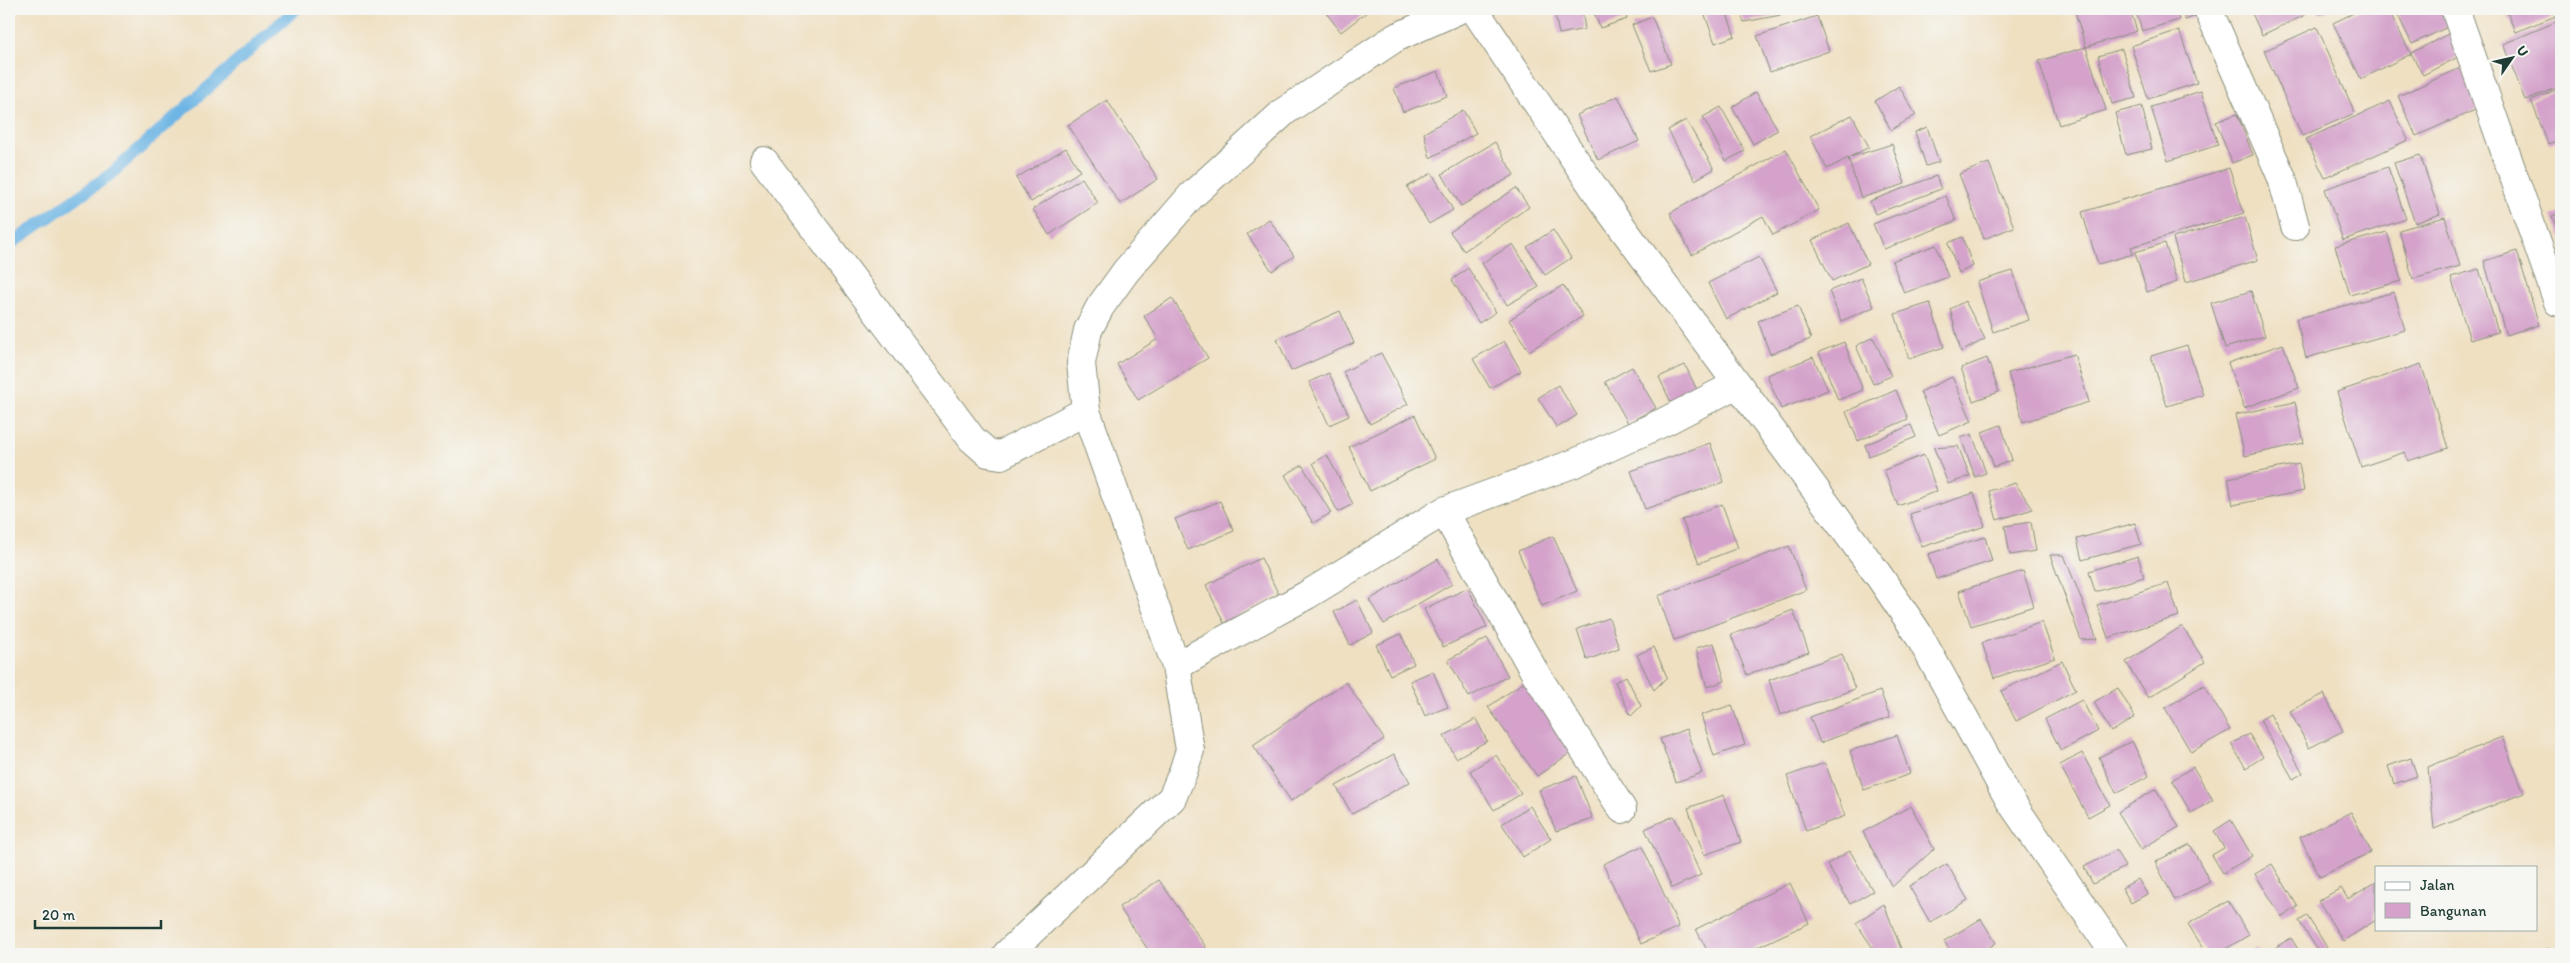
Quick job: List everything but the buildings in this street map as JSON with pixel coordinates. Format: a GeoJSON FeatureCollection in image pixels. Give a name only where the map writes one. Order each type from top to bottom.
{"type":"FeatureCollection","features":[{"type":"Feature","properties":{"kind":"street"},"geometry":{"type":"LineString","coordinates":[[1007,954],[1172,798],[1190,750],[1176,666],[1086,411],[1081,363],[1088,330],[1100,307],[1126,271],[1191,196],[1285,111],[1396,38],[1460,9]]}},
{"type":"Feature","properties":{"kind":"street"},"geometry":{"type":"LineString","coordinates":[[1474,9],[1602,200],[1903,610],[2009,799],[2115,954]]}},
{"type":"Feature","properties":{"kind":"street"},"geometry":{"type":"LineString","coordinates":[[2208,9],[2282,178],[2295,226]]}},
{"type":"Feature","properties":{"kind":"street"},"geometry":{"type":"LineString","coordinates":[[2455,9],[2558,302]]}},
{"type":"Feature","properties":{"kind":"street"},"geometry":{"type":"LineString","coordinates":[[764,160],[972,439],[988,453],[1001,456],[1086,411]]}},
{"type":"Feature","properties":{"kind":"street"},"geometry":{"type":"LineString","coordinates":[[1176,666],[1307,595],[1444,511],[1575,463],[1664,422],[1737,384]]}},
{"type":"Feature","properties":{"kind":"street"},"geometry":{"type":"LineString","coordinates":[[1444,511],[1534,670],[1622,809]]}},
{"type":"Feature","properties":{"kind":"waterway"},"geometry":{"type":"LineString","coordinates":[[9,245],[111,174],[296,9]]}}]}
